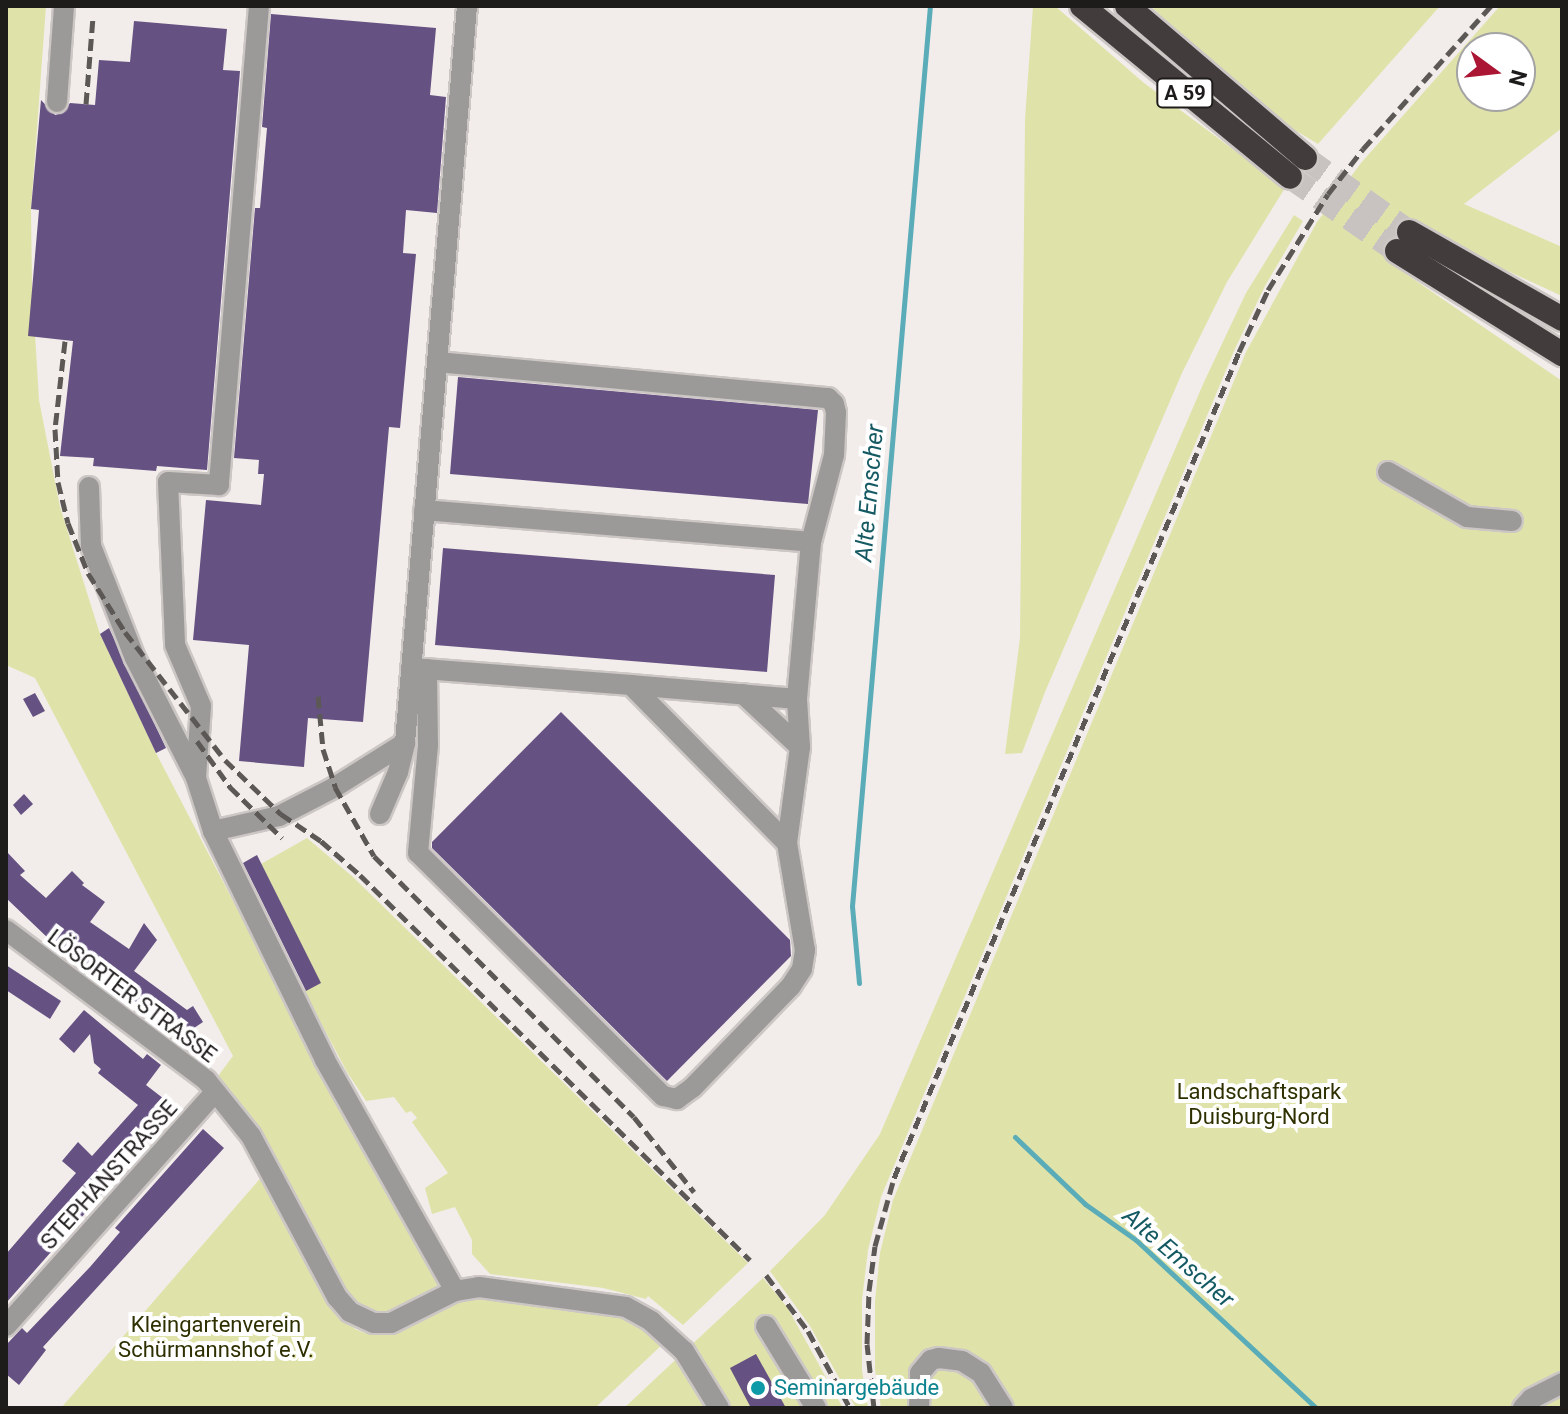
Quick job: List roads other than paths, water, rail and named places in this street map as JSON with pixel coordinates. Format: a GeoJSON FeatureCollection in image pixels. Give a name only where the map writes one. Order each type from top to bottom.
{"type":"FeatureCollection","features":[{"type":"Feature","properties":{"kind":"highway","name":"A 59"},"geometry":{"type":"LineString","coordinates":[[1082,6],[1153,68],[1298,168],[1127,6]]}},
{"type":"Feature","properties":{"kind":"highway"},"geometry":{"type":"LineString","coordinates":[[1562,319],[1403,242],[1562,354]]}},
{"type":"Feature","properties":{"kind":"street"},"geometry":{"type":"LineString","coordinates":[[57,102],[64,6]]}},
{"type":"Feature","properties":{"kind":"street"},"geometry":{"type":"LineString","coordinates":[[196,778],[201,706],[175,645],[168,482],[219,485],[259,6]]}},
{"type":"Feature","properties":{"kind":"street"},"geometry":{"type":"LineString","coordinates":[[437,362],[828,398],[834,404],[834,455],[811,542],[797,699],[800,747],[787,843],[805,950],[802,969],[791,986],[692,1088],[677,1099],[663,1096],[418,853],[428,745],[419,669],[424,510],[467,6]]}},
{"type":"Feature","properties":{"kind":"street"},"geometry":{"type":"LineString","coordinates":[[1388,472],[1467,517],[1512,521]]}},
{"type":"Feature","properties":{"kind":"street"},"geometry":{"type":"LineString","coordinates":[[89,487],[91,546],[135,658],[196,778],[213,831],[325,1060],[455,1291]]}},
{"type":"Feature","properties":{"kind":"street"},"geometry":{"type":"LineString","coordinates":[[424,510],[811,542]]}},
{"type":"Feature","properties":{"kind":"street"},"geometry":{"type":"LineString","coordinates":[[419,669],[797,699]]}},
{"type":"Feature","properties":{"kind":"street"},"geometry":{"type":"LineString","coordinates":[[380,814],[398,772],[419,669]]}},
{"type":"Feature","properties":{"kind":"street"},"geometry":{"type":"LineString","coordinates":[[631,685],[787,843]]}},
{"type":"Feature","properties":{"kind":"street"},"geometry":{"type":"LineString","coordinates":[[743,694],[800,747]]}},
{"type":"Feature","properties":{"kind":"street"},"geometry":{"type":"LineString","coordinates":[[213,831],[279,816],[335,787],[405,743]]}},
{"type":"Feature","properties":{"kind":"street","name":"LÖSORTER STRASSE"},"geometry":{"type":"LineString","coordinates":[[6,930],[68,980],[189,1066],[215,1092],[251,1136],[337,1297],[350,1312],[374,1323],[391,1323],[455,1291],[489,1287],[610,1303],[637,1312],[684,1351],[719,1408]]}},
{"type":"Feature","properties":{"kind":"street","name":"STEPHANSTRASSE"},"geometry":{"type":"LineString","coordinates":[[6,1326],[215,1092]]}},
{"type":"Feature","properties":{"kind":"street"},"geometry":{"type":"LineString","coordinates":[[766,1326],[816,1408]]}},
{"type":"Feature","properties":{"kind":"street"},"geometry":{"type":"LineString","coordinates":[[919,1408],[920,1373],[931,1360],[939,1358],[962,1361],[981,1373],[1003,1408]]}},
{"type":"Feature","properties":{"kind":"street"},"geometry":{"type":"LineString","coordinates":[[1523,1408],[1531,1399],[1562,1383]]}},
{"type":"Feature","properties":{"kind":"waterway","name":"Alte Emscher"},"geometry":{"type":"LineString","coordinates":[[859,983],[852,906],[930,6]]}},
{"type":"Feature","properties":{"kind":"waterway","name":"Alte Emscher"},"geometry":{"type":"LineString","coordinates":[[1015,1137],[1085,1204],[1136,1240],[1316,1408]]}},
{"type":"Feature","properties":{"kind":"tunnel"},"geometry":{"type":"LineString","coordinates":[[1305,158],[1409,232]]}},
{"type":"Feature","properties":{"kind":"tunnel"},"geometry":{"type":"LineString","coordinates":[[1290,177],[1397,251]]}},
{"type":"Feature","properties":{"kind":"railway"},"geometry":{"type":"LineString","coordinates":[[874,1408],[867,1344],[869,1291],[875,1246],[894,1178],[1239,352],[1268,290],[1328,194],[1363,149],[1491,6]]}},
{"type":"Feature","properties":{"kind":"railway"},"geometry":{"type":"LineString","coordinates":[[86,104],[93,17]]}},
{"type":"Feature","properties":{"kind":"railway"},"geometry":{"type":"LineString","coordinates":[[65,341],[55,429],[58,482],[68,523],[88,573],[125,632],[225,760],[281,814],[321,841],[360,875],[750,1260]]}},
{"type":"Feature","properties":{"kind":"railway"},"geometry":{"type":"LineString","coordinates":[[318,696],[323,749],[335,787],[374,856],[634,1117],[694,1192]]}},
{"type":"Feature","properties":{"kind":"railway"},"geometry":{"type":"LineString","coordinates":[[197,741],[230,787],[282,838]]}},
{"type":"Feature","properties":{"kind":"railway"},"geometry":{"type":"LineString","coordinates":[[766,1275],[808,1331],[850,1408]]}},
{"type":"Feature","properties":{"kind":"place","name":"Seminargebäude"},"geometry":{"type":"Point","coordinates":[758,1388]}},
{"type":"Feature","properties":{"kind":"park label","name":"Landschaftspark Duisburg-Nord"},"geometry":{"type":"Point","coordinates":[1259,1104]}},
{"type":"Feature","properties":{"kind":"park label","name":"Kleingartenverein Schürmannshof e.V."},"geometry":{"type":"Point","coordinates":[216,1336]}}]}
